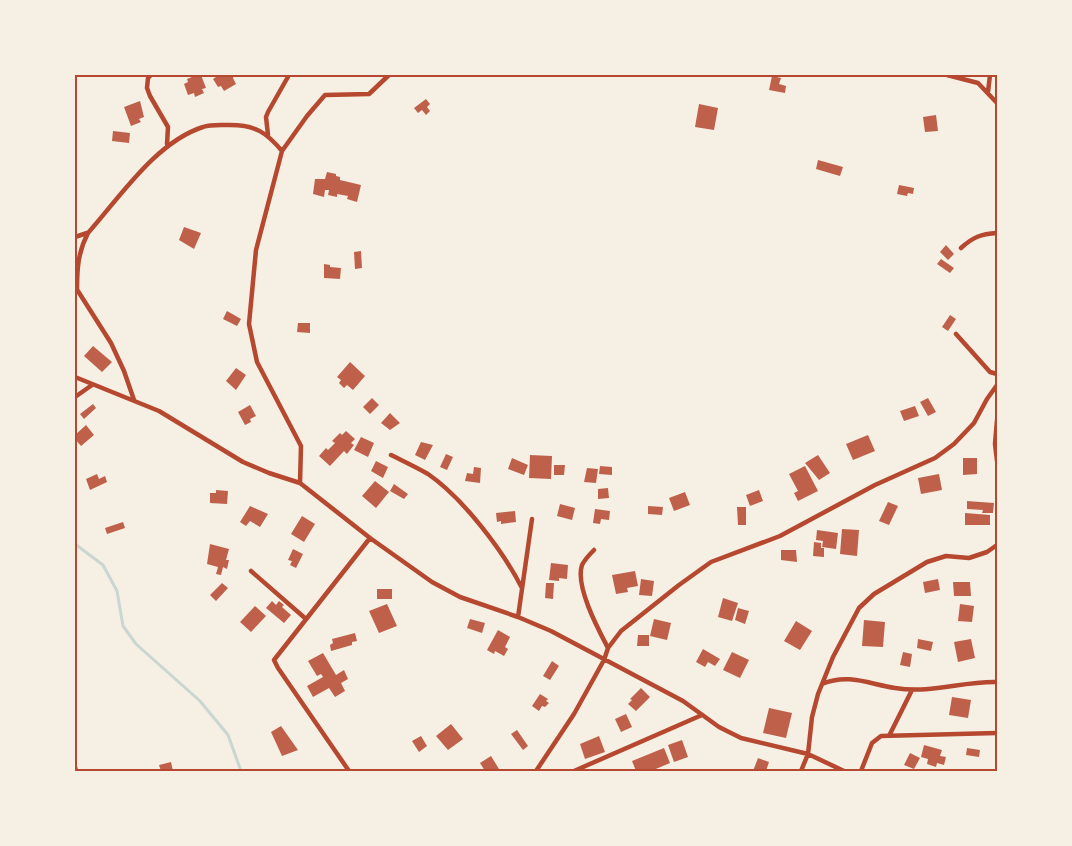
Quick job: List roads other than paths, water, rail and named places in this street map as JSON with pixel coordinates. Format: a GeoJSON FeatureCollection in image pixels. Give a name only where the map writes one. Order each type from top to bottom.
{"type":"FeatureCollection","features":[{"type":"Feature","properties":{"kind":"street"},"geometry":{"type":"LineString","coordinates":[[151,75],[148,78],[147,88],[168,127],[167,144]]}},
{"type":"Feature","properties":{"kind":"street"},"geometry":{"type":"LineString","coordinates":[[268,135],[266,117],[289,75]]}},
{"type":"Feature","properties":{"kind":"street"},"geometry":{"type":"LineString","coordinates":[[300,483],[301,446],[257,362],[249,324],[256,250],[282,151],[307,116],[325,95],[369,94],[389,75]]}},
{"type":"Feature","properties":{"kind":"street"},"geometry":{"type":"LineString","coordinates":[[947,75],[978,83],[997,103]]}},
{"type":"Feature","properties":{"kind":"street"},"geometry":{"type":"LineString","coordinates":[[988,92],[990,75]]}},
{"type":"Feature","properties":{"kind":"street"},"geometry":{"type":"LineString","coordinates":[[134,401],[111,343],[76,288],[77,265],[82,243],[88,233],[167,144],[203,127],[216,124],[254,128],[268,135],[282,151]]}},
{"type":"Feature","properties":{"kind":"street"},"geometry":{"type":"LineString","coordinates":[[75,237],[88,233]]}},
{"type":"Feature","properties":{"kind":"street"},"geometry":{"type":"LineString","coordinates":[[962,248],[969,240],[980,235],[997,233]]}},
{"type":"Feature","properties":{"kind":"street"},"geometry":{"type":"LineString","coordinates":[[956,334],[990,372],[997,374]]}},
{"type":"Feature","properties":{"kind":"street"},"geometry":{"type":"LineString","coordinates":[[75,377],[177,421],[243,462],[300,483],[370,538],[432,582],[460,597],[551,631],[682,701],[719,727],[741,738],[808,754],[825,760],[844,771]]}},
{"type":"Feature","properties":{"kind":"street"},"geometry":{"type":"LineString","coordinates":[[75,397],[92,385]]}},
{"type":"Feature","properties":{"kind":"street"},"geometry":{"type":"LineString","coordinates":[[536,771],[574,714],[604,660],[608,648],[621,632],[705,566],[780,536],[874,485],[935,458],[954,444],[974,423],[997,386]]}},
{"type":"Feature","properties":{"kind":"street"},"geometry":{"type":"LineString","coordinates":[[997,420],[995,444],[997,460]]}},
{"type":"Feature","properties":{"kind":"street"},"geometry":{"type":"LineString","coordinates":[[391,455],[428,475],[449,491],[498,550],[522,588]]}},
{"type":"Feature","properties":{"kind":"street"},"geometry":{"type":"LineString","coordinates":[[518,617],[532,519]]}},
{"type":"Feature","properties":{"kind":"street"},"geometry":{"type":"LineString","coordinates":[[349,771],[275,664],[277,654],[370,538]]}},
{"type":"Feature","properties":{"kind":"street"},"geometry":{"type":"LineString","coordinates":[[801,771],[808,754],[812,717],[822,684],[855,615],[866,601],[927,562],[946,556],[969,558],[987,552],[997,545]]}},
{"type":"Feature","properties":{"kind":"street"},"geometry":{"type":"LineString","coordinates":[[594,550],[582,566],[581,576],[591,610],[608,648]]}},
{"type":"Feature","properties":{"kind":"street"},"geometry":{"type":"LineString","coordinates":[[251,571],[306,619]]}},
{"type":"Feature","properties":{"kind":"street"},"geometry":{"type":"LineString","coordinates":[[822,684],[852,678],[912,690],[947,689],[997,682]]}},
{"type":"Feature","properties":{"kind":"street"},"geometry":{"type":"LineString","coordinates":[[889,736],[912,690]]}},
{"type":"Feature","properties":{"kind":"street"},"geometry":{"type":"LineString","coordinates":[[574,771],[702,715]]}},
{"type":"Feature","properties":{"kind":"street"},"geometry":{"type":"LineString","coordinates":[[861,771],[872,743],[881,736],[997,734]]}},
{"type":"Feature","properties":{"kind":"waterway"},"geometry":{"type":"LineString","coordinates":[[75,544],[103,565],[117,591],[123,626],[136,644],[200,701],[228,735],[241,771]]}}]}
